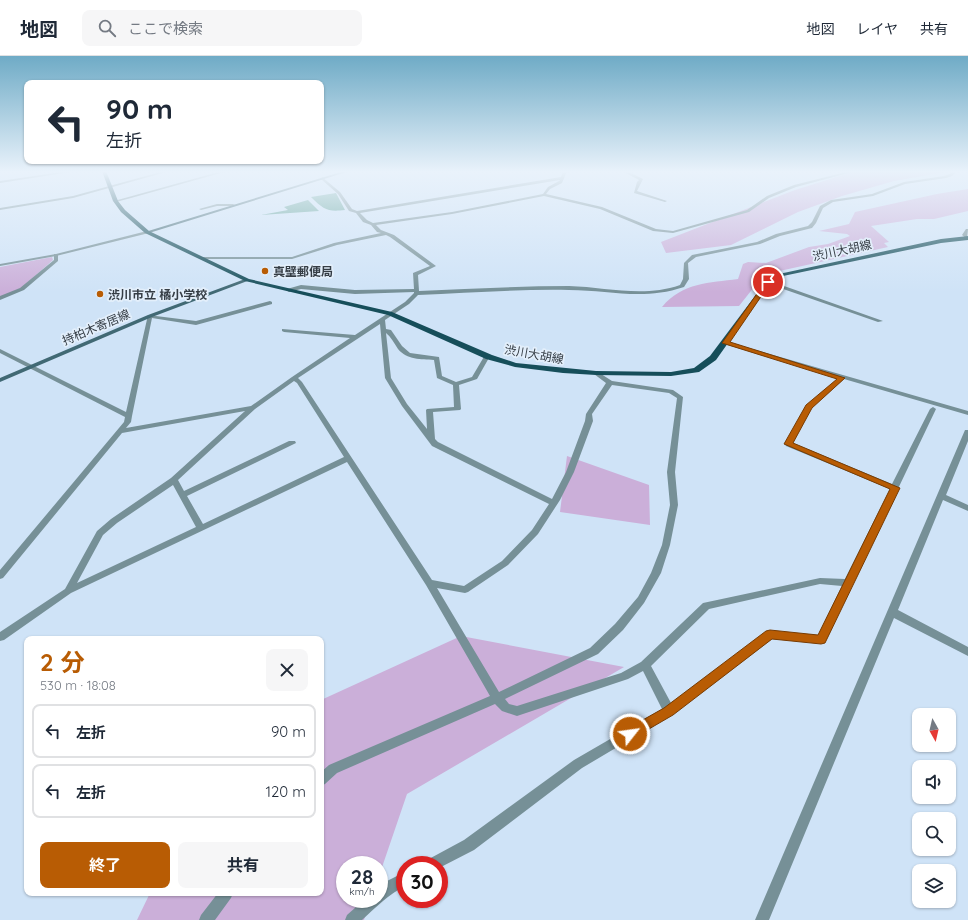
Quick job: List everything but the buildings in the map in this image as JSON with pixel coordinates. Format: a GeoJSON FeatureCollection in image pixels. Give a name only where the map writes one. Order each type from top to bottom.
{"type":"FeatureCollection","features":[{"type":"Feature","properties":{"kind":"main road","name":"渋川大胡線"},"geometry":{"type":"LineString","coordinates":[[123,211],[147,232],[247,280],[390,313],[487,356],[515,364],[537,368],[596,372],[671,374],[685,373],[696,370],[705,365],[726,343],[768,282],[781,275],[806,268],[942,241],[968,238]]}},
{"type":"Feature","properties":{"kind":"main road"},"geometry":{"type":"LineString","coordinates":[[147,232],[213,211]]}},
{"type":"Feature","properties":{"kind":"main road","name":"持柏木寄居線"},"geometry":{"type":"LineString","coordinates":[[0,380],[150,316],[247,280]]}},
{"type":"Feature","properties":{"kind":"street"},"geometry":{"type":"LineString","coordinates":[[357,212],[361,211]]}},
{"type":"Feature","properties":{"kind":"street"},"geometry":{"type":"LineString","coordinates":[[357,212],[365,221],[373,224],[458,211]]}},
{"type":"Feature","properties":{"kind":"street"},"geometry":{"type":"LineString","coordinates":[[609,211],[655,230],[673,232],[747,211]]}},
{"type":"Feature","properties":{"kind":"street"},"geometry":{"type":"LineString","coordinates":[[289,290],[301,288],[355,292],[417,292],[569,288],[633,293],[675,289],[682,286],[686,278],[686,263],[694,256],[758,243],[810,227],[814,223],[819,211]]}},
{"type":"Feature","properties":{"kind":"street"},"geometry":{"type":"LineString","coordinates":[[68,591],[100,533],[114,520],[174,480],[253,408],[382,318],[407,303],[417,292],[415,274],[434,266],[392,236],[379,231],[373,224]]}},
{"type":"Feature","properties":{"kind":"street"},"geometry":{"type":"LineString","coordinates":[[968,230],[964,234],[968,238]]}},
{"type":"Feature","properties":{"kind":"street"},"geometry":{"type":"LineString","coordinates":[[0,265],[56,255],[147,232]]}},
{"type":"Feature","properties":{"kind":"street"},"geometry":{"type":"LineString","coordinates":[[203,258],[292,258],[336,244],[385,234]]}},
{"type":"Feature","properties":{"kind":"street"},"geometry":{"type":"LineString","coordinates":[[0,298],[22,289],[56,260],[56,255]]}},
{"type":"Feature","properties":{"kind":"street"},"geometry":{"type":"LineString","coordinates":[[768,282],[880,321]]}},
{"type":"Feature","properties":{"kind":"street"},"geometry":{"type":"LineString","coordinates":[[0,576],[120,430],[129,416],[150,316],[196,323],[270,303]]}},
{"type":"Feature","properties":{"kind":"street"},"geometry":{"type":"LineString","coordinates":[[382,318],[388,378],[404,405],[435,444],[554,503]]}},
{"type":"Feature","properties":{"kind":"street"},"geometry":{"type":"LineString","coordinates":[[284,330],[355,337]]}},
{"type":"Feature","properties":{"kind":"street"},"geometry":{"type":"LineString","coordinates":[[383,331],[389,331],[404,355],[410,357],[437,358],[439,377],[456,384],[475,378],[487,356]]}},
{"type":"Feature","properties":{"kind":"street"},"geometry":{"type":"LineString","coordinates":[[726,343],[842,378],[968,413]]}},
{"type":"Feature","properties":{"kind":"street"},"geometry":{"type":"LineString","coordinates":[[0,352],[129,416]]}},
{"type":"Feature","properties":{"kind":"street"},"geometry":{"type":"LineString","coordinates":[[324,777],[334,769],[497,698],[594,651],[619,627],[641,600],[656,573],[666,545],[674,505],[671,472],[680,397],[671,391],[610,383],[596,372]]}},
{"type":"Feature","properties":{"kind":"street"},"geometry":{"type":"LineString","coordinates":[[294,378],[299,382],[429,583],[497,698],[506,708],[517,711],[624,676],[645,665],[706,606],[820,581],[848,583]]}},
{"type":"Feature","properties":{"kind":"street"},"geometry":{"type":"LineString","coordinates":[[842,378],[808,407],[789,444],[895,488]]}},
{"type":"Feature","properties":{"kind":"street"},"geometry":{"type":"LineString","coordinates":[[429,583],[465,590],[504,564],[535,532],[554,503],[570,472],[588,421],[589,414],[610,383]]}},
{"type":"Feature","properties":{"kind":"street"},"geometry":{"type":"LineString","coordinates":[[431,438],[429,410],[458,410],[456,384]]}},
{"type":"Feature","properties":{"kind":"street"},"geometry":{"type":"LineString","coordinates":[[120,430],[253,408]]}},
{"type":"Feature","properties":{"kind":"street"},"geometry":{"type":"LineString","coordinates":[[448,857],[470,845],[578,764],[669,712],[770,635],[821,639],[933,409]]}},
{"type":"Feature","properties":{"kind":"street"},"geometry":{"type":"LineString","coordinates":[[762,920],[968,432]]}},
{"type":"Feature","properties":{"kind":"street"},"geometry":{"type":"LineString","coordinates":[[182,495],[292,443]]}},
{"type":"Feature","properties":{"kind":"street"},"geometry":{"type":"LineString","coordinates":[[0,637],[68,591],[348,458]]}},
{"type":"Feature","properties":{"kind":"street"},"geometry":{"type":"LineString","coordinates":[[174,480],[201,528]]}},
{"type":"Feature","properties":{"kind":"street"},"geometry":{"type":"LineString","coordinates":[[941,496],[968,508]]}},
{"type":"Feature","properties":{"kind":"street"},"geometry":{"type":"LineString","coordinates":[[892,612],[968,652]]}},
{"type":"Feature","properties":{"kind":"street"},"geometry":{"type":"LineString","coordinates":[[645,665],[669,712]]}},
{"type":"Feature","properties":{"kind":"street"},"geometry":{"type":"LineString","coordinates":[[206,920],[224,896]]}},
{"type":"Feature","properties":{"kind":"street"},"geometry":{"type":"LineString","coordinates":[[352,920],[365,908]]}},
{"type":"Feature","properties":{"kind":"shaded area"},"geometry":{"type":"Polygon","coordinates":[[[281,211],[314,211],[261,215],[281,211]]]}},
{"type":"Feature","properties":{"kind":"shaded area"},"geometry":{"type":"Polygon","coordinates":[[[740,211],[800,211],[731,245],[666,253],[661,242],[740,211]]]}},
{"type":"Feature","properties":{"kind":"shaded area"},"geometry":{"type":"Polygon","coordinates":[[[967,211],[934,219],[917,219],[871,226],[889,242],[884,243],[888,247],[775,272],[762,277],[739,306],[662,307],[670,299],[688,288],[707,283],[738,279],[743,264],[748,262],[766,263],[809,247],[828,244],[850,236],[847,234],[819,231],[849,224],[855,212],[967,211]]]}},
{"type":"Feature","properties":{"kind":"shaded area"},"geometry":{"type":"Polygon","coordinates":[[[52,257],[53,260],[18,291],[0,297],[0,267],[52,257]]]}},
{"type":"Feature","properties":{"kind":"shaded area"},"geometry":{"type":"Polygon","coordinates":[[[567,456],[649,485],[650,525],[560,512],[567,456]]]}},
{"type":"Feature","properties":{"kind":"shaded area"},"geometry":{"type":"Polygon","coordinates":[[[461,636],[624,667],[407,794],[386,856],[336,856],[336,908],[368,908],[364,920],[137,920],[149,896],[324,896],[324,699],[461,636]]]}},
{"type":"Feature","properties":{"kind":"place","name":"真壁郵便局"},"geometry":{"type":"Point","coordinates":[265,271]}},
{"type":"Feature","properties":{"kind":"place","name":"渋川市立 橘小学校"},"geometry":{"type":"Point","coordinates":[100,294]}},
{"type":"Feature","properties":{"kind":"route"},"geometry":{"type":"LineString","coordinates":[[630,734],[669,712],[770,635],[821,639],[895,488],[789,444],[808,407],[842,378],[726,343],[768,282]]}}]}
